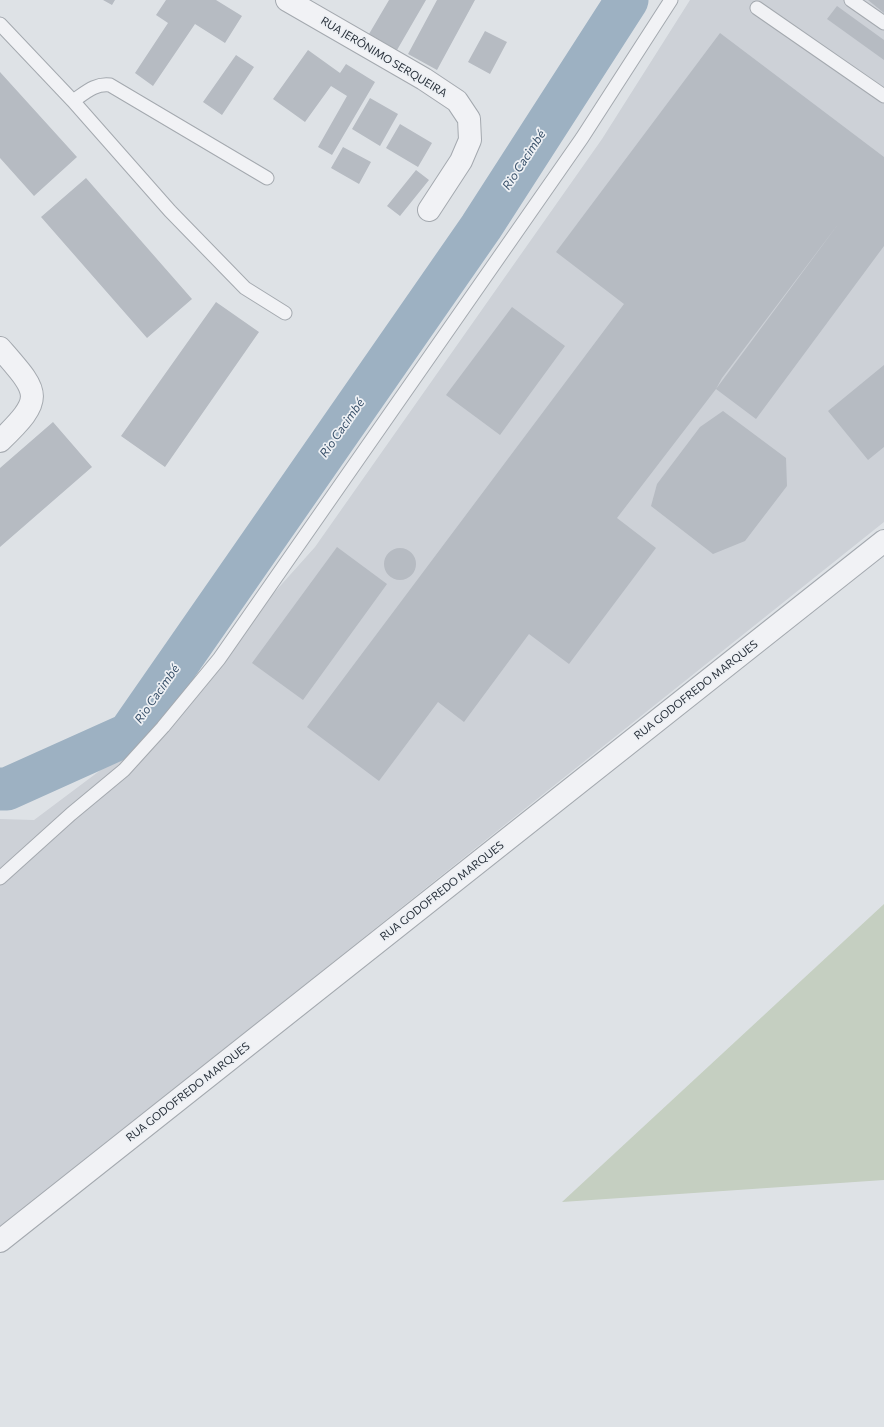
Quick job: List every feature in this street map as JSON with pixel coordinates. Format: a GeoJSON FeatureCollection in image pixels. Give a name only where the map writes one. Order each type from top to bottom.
{"type":"FeatureCollection","features":[{"type":"Feature","properties":{"kind":"street","name":"RUA JERÔNIMO SERQUEIRA"},"geometry":{"type":"LineString","coordinates":[[287,0],[424,79],[457,101],[469,119],[470,140],[461,161],[429,210]]}},
{"type":"Feature","properties":{"kind":"street"},"geometry":{"type":"LineString","coordinates":[[0,348],[30,385],[33,397],[29,409],[21,421],[0,441]]}},
{"type":"Feature","properties":{"kind":"street","name":"RUA GODOFREDO MARQUES"},"geometry":{"type":"LineString","coordinates":[[0,1241],[884,541]]}},
{"type":"Feature","properties":{"kind":"lane"},"geometry":{"type":"LineString","coordinates":[[0,878],[71,814],[124,770],[164,727],[218,659],[582,138],[671,0]]}},
{"type":"Feature","properties":{"kind":"lane"},"geometry":{"type":"LineString","coordinates":[[851,0],[884,23]]}},
{"type":"Feature","properties":{"kind":"lane"},"geometry":{"type":"LineString","coordinates":[[757,8],[884,96]]}},
{"type":"Feature","properties":{"kind":"lane"},"geometry":{"type":"LineString","coordinates":[[0,24],[73,101],[170,211],[245,288],[285,312]]}},
{"type":"Feature","properties":{"kind":"lane"},"geometry":{"type":"LineString","coordinates":[[73,101],[95,86],[102,84],[110,85],[267,178]]}},
{"type":"Feature","properties":{"kind":"shaded area"},"geometry":{"type":"Polygon","coordinates":[[[690,0],[884,0],[884,522],[0,1228],[0,819],[34,820],[146,736],[315,547],[602,139],[690,0]]]}},
{"type":"Feature","properties":{"kind":"green space"},"geometry":{"type":"Polygon","coordinates":[[[884,904],[884,1180],[562,1202],[884,904]]]}},
{"type":"Feature","properties":{"kind":"building"},"geometry":{"type":"Polygon","coordinates":[[[103,0],[115,0],[112,5],[103,0]]]}},
{"type":"Feature","properties":{"kind":"building"},"geometry":{"type":"Polygon","coordinates":[[[166,0],[216,0],[242,16],[225,43],[195,24],[153,86],[135,73],[168,23],[156,15],[166,0]]]}},
{"type":"Feature","properties":{"kind":"building"},"geometry":{"type":"Polygon","coordinates":[[[389,0],[426,0],[397,50],[369,34],[389,0]]]}},
{"type":"Feature","properties":{"kind":"building"},"geometry":{"type":"Polygon","coordinates":[[[437,0],[475,0],[437,70],[408,54],[437,0]]]}},
{"type":"Feature","properties":{"kind":"building"},"geometry":{"type":"Polygon","coordinates":[[[868,0],[884,0],[884,13],[868,0]]]}},
{"type":"Feature","properties":{"kind":"building"},"geometry":{"type":"Polygon","coordinates":[[[837,6],[884,40],[884,60],[827,19],[837,6]]]}},
{"type":"Feature","properties":{"kind":"building"},"geometry":{"type":"Polygon","coordinates":[[[485,31],[507,42],[490,74],[468,62],[485,31]]]}},
{"type":"Feature","properties":{"kind":"building"},"geometry":{"type":"Polygon","coordinates":[[[720,33],[884,157],[884,246],[756,419],[716,389],[617,518],[656,548],[569,664],[529,634],[464,722],[438,702],[379,781],[307,727],[624,304],[556,252],[720,33]],[[839,223],[722,378],[716,389],[839,223]]]}},
{"type":"Feature","properties":{"kind":"building"},"geometry":{"type":"Polygon","coordinates":[[[308,50],[340,73],[346,64],[375,82],[332,155],[318,147],[347,96],[331,86],[305,122],[273,99],[308,50]]]}},
{"type":"Feature","properties":{"kind":"building"},"geometry":{"type":"Polygon","coordinates":[[[236,55],[254,67],[222,115],[203,102],[236,55]]]}},
{"type":"Feature","properties":{"kind":"building"},"geometry":{"type":"Polygon","coordinates":[[[0,72],[77,157],[34,196],[0,158],[0,72]]]}},
{"type":"Feature","properties":{"kind":"building"},"geometry":{"type":"Polygon","coordinates":[[[370,98],[398,114],[380,146],[352,129],[370,98]]]}},
{"type":"Feature","properties":{"kind":"building"},"geometry":{"type":"Polygon","coordinates":[[[400,124],[432,143],[418,167],[386,148],[400,124]]]}},
{"type":"Feature","properties":{"kind":"building"},"geometry":{"type":"Polygon","coordinates":[[[343,147],[371,162],[359,184],[331,168],[343,147]]]}},
{"type":"Feature","properties":{"kind":"building"},"geometry":{"type":"Polygon","coordinates":[[[416,170],[429,180],[400,216],[387,206],[416,170]]]}},
{"type":"Feature","properties":{"kind":"building"},"geometry":{"type":"Polygon","coordinates":[[[86,178],[192,299],[147,338],[41,217],[86,178]]]}},
{"type":"Feature","properties":{"kind":"building"},"geometry":{"type":"Polygon","coordinates":[[[216,302],[259,332],[165,467],[121,436],[216,302]]]}},
{"type":"Feature","properties":{"kind":"building"},"geometry":{"type":"Polygon","coordinates":[[[512,307],[565,346],[500,435],[446,395],[512,307]]]}},
{"type":"Feature","properties":{"kind":"building"},"geometry":{"type":"Polygon","coordinates":[[[884,365],[884,447],[868,460],[828,411],[884,365]]]}},
{"type":"Feature","properties":{"kind":"building"},"geometry":{"type":"Polygon","coordinates":[[[723,411],[786,458],[787,486],[745,541],[713,554],[651,506],[657,484],[700,427],[723,411]]]}},
{"type":"Feature","properties":{"kind":"building"},"geometry":{"type":"Polygon","coordinates":[[[53,422],[92,467],[0,547],[0,468],[53,422]]]}},
{"type":"Feature","properties":{"kind":"building"},"geometry":{"type":"Polygon","coordinates":[[[337,547],[387,584],[303,700],[252,663],[337,547]]]}},
{"type":"Feature","properties":{"kind":"building"},"geometry":{"type":"Polygon","coordinates":[[[400,548],[409,551],[413,555],[416,564],[413,573],[409,577],[400,580],[391,577],[387,573],[384,564],[387,555],[391,551],[400,548]]]}},
{"type":"Feature","properties":{"kind":"waterway","name":"Rio Cacimbé"},"geometry":{"type":"LineString","coordinates":[[0,789],[7,789],[129,734],[481,227],[627,0]]}}]}
